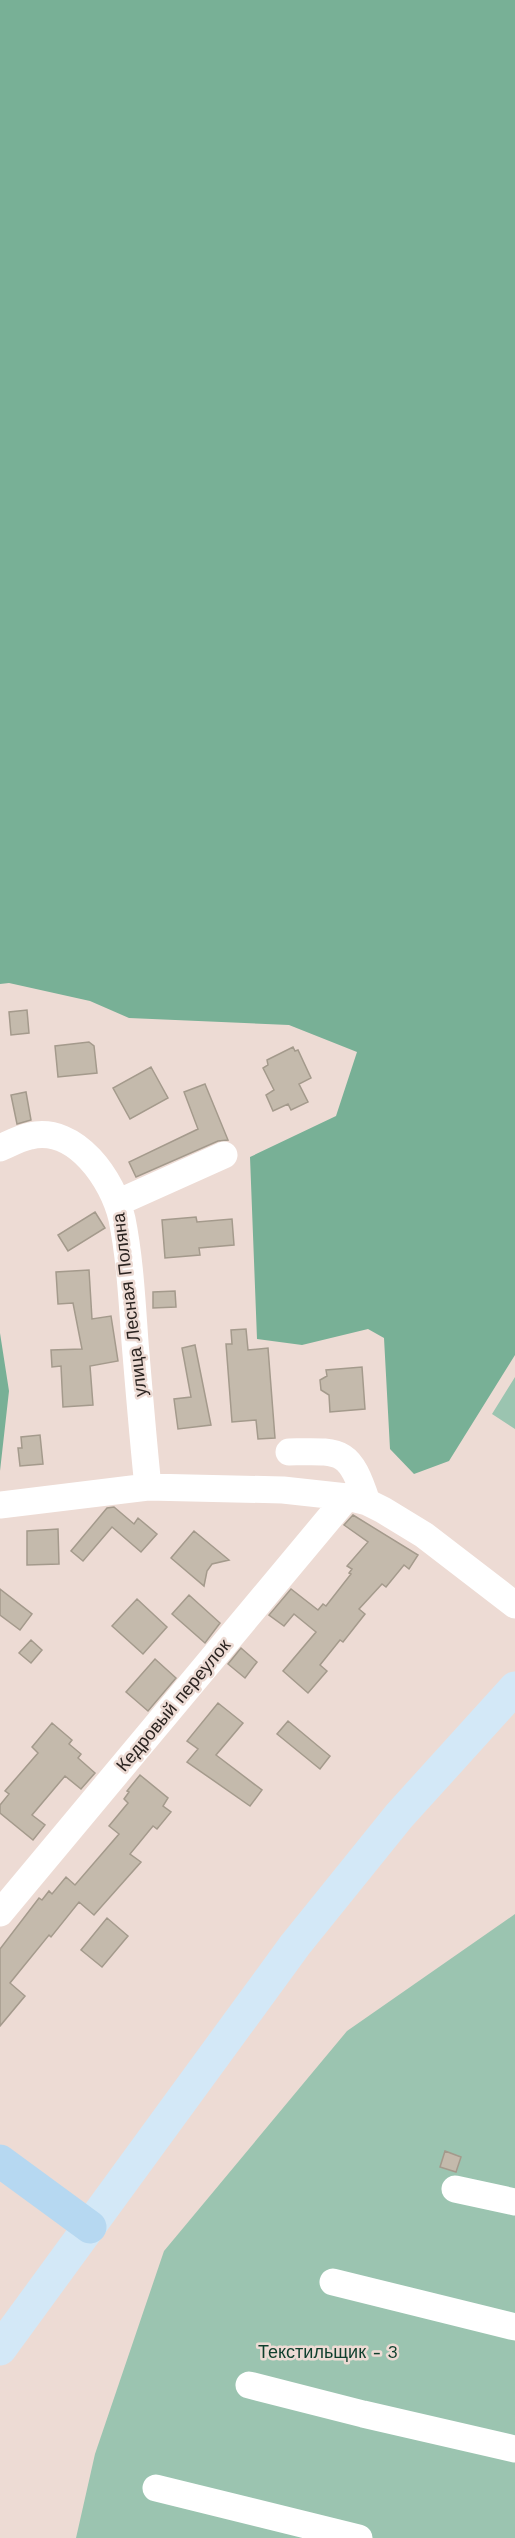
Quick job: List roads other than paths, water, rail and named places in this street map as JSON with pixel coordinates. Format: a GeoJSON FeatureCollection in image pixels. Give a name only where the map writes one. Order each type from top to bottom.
{"type":"FeatureCollection","features":[{"type":"Feature","properties":{"kind":"highway"},"geometry":{"type":"LineString","coordinates":[[0,2161],[90,2227]]}},
{"type":"Feature","properties":{"kind":"main road"},"geometry":{"type":"LineString","coordinates":[[4,2339],[90,2227],[295,1945],[399,1816],[515,1688]]}},
{"type":"Feature","properties":{"kind":"street","name":"улица Лесная Поляна"},"geometry":{"type":"LineString","coordinates":[[0,1148],[35,1135],[67,1140],[89,1158],[110,1187],[117,1203],[124,1234],[132,1307],[147,1487]]}},
{"type":"Feature","properties":{"kind":"street"},"geometry":{"type":"LineString","coordinates":[[117,1203],[224,1155]]}},
{"type":"Feature","properties":{"kind":"street"},"geometry":{"type":"LineString","coordinates":[[288,1452],[330,1451],[338,1454],[354,1470],[357,1500]]}},
{"type":"Feature","properties":{"kind":"street"},"geometry":{"type":"LineString","coordinates":[[0,1505],[147,1487],[283,1490],[357,1500],[424,1535],[515,1605]]}},
{"type":"Feature","properties":{"kind":"street","name":"Кедровый переулок"},"geometry":{"type":"LineString","coordinates":[[0,1913],[357,1500]]}},
{"type":"Feature","properties":{"kind":"street"},"geometry":{"type":"LineString","coordinates":[[455,2189],[515,2202]]}},
{"type":"Feature","properties":{"kind":"street"},"geometry":{"type":"LineString","coordinates":[[333,2282],[515,2327]]}},
{"type":"Feature","properties":{"kind":"street"},"geometry":{"type":"LineString","coordinates":[[249,2385],[372,2417],[515,2449]]}},
{"type":"Feature","properties":{"kind":"street"},"geometry":{"type":"LineString","coordinates":[[156,2488],[359,2538]]}},
{"type":"Feature","properties":{"kind":"park label","name":"Текстильщик - 3"},"geometry":{"type":"Point","coordinates":[328,2351]}}]}
